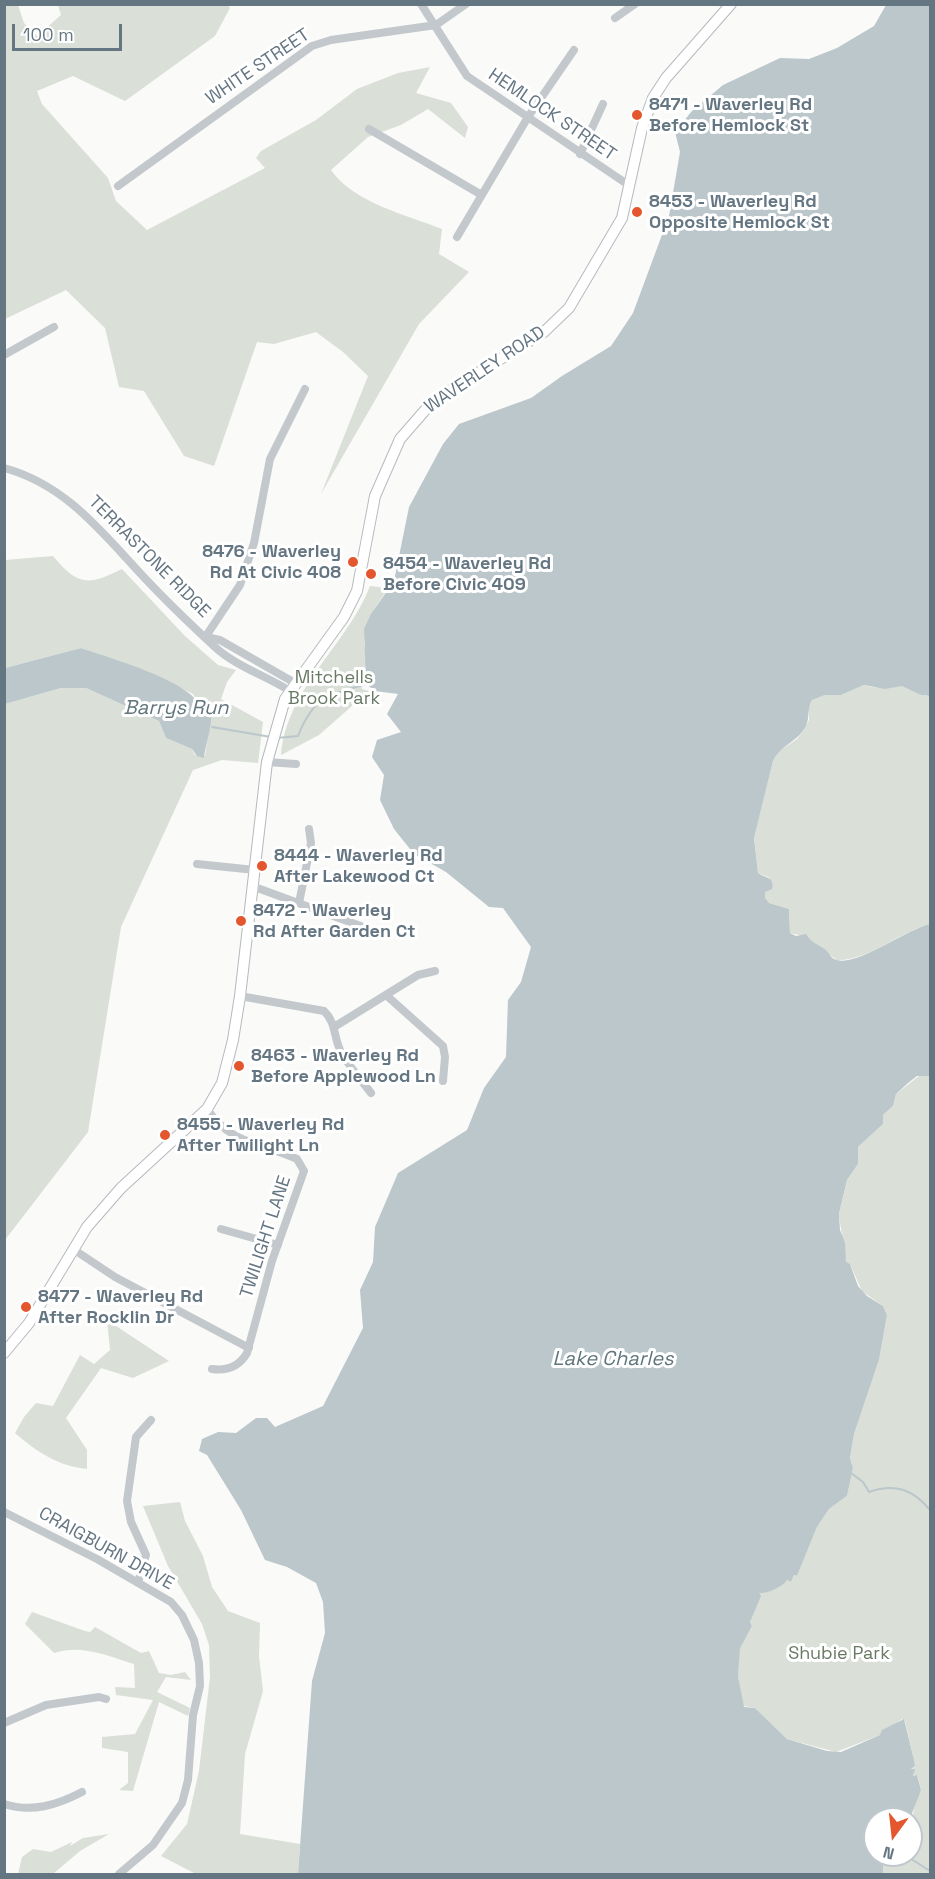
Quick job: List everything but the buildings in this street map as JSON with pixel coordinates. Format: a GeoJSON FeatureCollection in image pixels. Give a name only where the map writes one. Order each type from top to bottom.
{"type":"FeatureCollection","features":[{"type":"Feature","properties":{"kind":"main road","name":"WAVERLEY ROAD"},"geometry":{"type":"LineString","coordinates":[[4,1353],[29,1323],[87,1227],[121,1188],[207,1109],[222,1083],[230,1059],[240,996],[267,762],[275,728],[293,687],[352,604],[362,574],[375,496],[400,439],[433,401],[534,338],[564,315],[614,235],[622,218],[642,128],[653,98],[666,78],[731,4]]}},
{"type":"Feature","properties":{"kind":"street","name":"HEMLOCK STREET"},"geometry":{"type":"LineString","coordinates":[[422,4],[467,76],[630,186]]}},
{"type":"Feature","properties":{"kind":"street","name":"WHITE STREET"},"geometry":{"type":"LineString","coordinates":[[118,186],[312,46],[331,40],[436,25],[466,4]]}},
{"type":"Feature","properties":{"kind":"street"},"geometry":{"type":"LineString","coordinates":[[615,18],[635,4]]}},
{"type":"Feature","properties":{"kind":"street"},"geometry":{"type":"LineString","coordinates":[[457,237],[480,194],[528,117],[574,50]]}},
{"type":"Feature","properties":{"kind":"street"},"geometry":{"type":"LineString","coordinates":[[580,154],[603,104]]}},
{"type":"Feature","properties":{"kind":"street"},"geometry":{"type":"LineString","coordinates":[[369,129],[480,194]]}},
{"type":"Feature","properties":{"kind":"street"},"geometry":{"type":"LineString","coordinates":[[4,355],[54,327]]}},
{"type":"Feature","properties":{"kind":"street"},"geometry":{"type":"LineString","coordinates":[[206,636],[240,585],[254,543],[270,459],[305,389]]}},
{"type":"Feature","properties":{"kind":"street","name":"TERRASTONE RIDGE"},"geometry":{"type":"LineString","coordinates":[[4,468],[22,473],[52,488],[74,504],[92,520],[171,607],[206,636],[220,640],[293,687]]}},
{"type":"Feature","properties":{"kind":"street"},"geometry":{"type":"LineString","coordinates":[[267,762],[296,764]]}},
{"type":"Feature","properties":{"kind":"street"},"geometry":{"type":"LineString","coordinates":[[299,903],[311,843],[309,829]]}},
{"type":"Feature","properties":{"kind":"street"},"geometry":{"type":"LineString","coordinates":[[197,864],[255,870]]}},
{"type":"Feature","properties":{"kind":"street"},"geometry":{"type":"LineString","coordinates":[[252,886],[366,928]]}},
{"type":"Feature","properties":{"kind":"street"},"geometry":{"type":"LineString","coordinates":[[334,1027],[418,975],[435,971]]}},
{"type":"Feature","properties":{"kind":"street"},"geometry":{"type":"LineString","coordinates":[[386,995],[443,1046],[445,1057],[442,1081]]}},
{"type":"Feature","properties":{"kind":"street"},"geometry":{"type":"LineString","coordinates":[[240,996],[318,1008],[330,1016],[334,1027],[333,1036],[341,1053],[371,1092]]}},
{"type":"Feature","properties":{"kind":"street","name":"TWILIGHT LANE"},"geometry":{"type":"LineString","coordinates":[[207,1109],[218,1125],[230,1134],[295,1157],[302,1166],[303,1177],[278,1245],[245,1358],[235,1366],[224,1370],[212,1369]]}},
{"type":"Feature","properties":{"kind":"street"},"geometry":{"type":"LineString","coordinates":[[221,1229],[278,1245]]}},
{"type":"Feature","properties":{"kind":"street"},"geometry":{"type":"LineString","coordinates":[[73,1249],[115,1277],[249,1348]]}},
{"type":"Feature","properties":{"kind":"street"},"geometry":{"type":"LineString","coordinates":[[138,1583],[146,1555],[131,1522],[127,1501],[135,1441],[142,1428],[151,1420]]}},
{"type":"Feature","properties":{"kind":"street","name":"CRAIGBURN DRIVE"},"geometry":{"type":"LineString","coordinates":[[4,1525],[7,1514],[81,1550],[171,1602],[182,1615],[198,1654],[200,1686],[193,1715],[188,1780],[182,1803],[153,1845],[119,1875]]}},
{"type":"Feature","properties":{"kind":"street"},"geometry":{"type":"LineString","coordinates":[[4,1723],[46,1705],[99,1697],[106,1699]]}},
{"type":"Feature","properties":{"kind":"street"},"geometry":{"type":"LineString","coordinates":[[4,1804],[39,1807],[59,1803],[82,1792]]}},
{"type":"Feature","properties":{"kind":"green space"},"geometry":{"type":"Polygon","coordinates":[[[227,4],[230,8],[215,36],[125,101],[73,76],[37,91],[42,104],[108,178],[116,201],[147,230],[265,168],[256,158],[261,151],[316,120],[357,89],[398,73],[430,67],[416,93],[451,103],[468,127],[465,138],[428,109],[401,125],[368,137],[331,170],[353,191],[382,207],[442,229],[439,254],[469,272],[419,324],[321,494],[368,376],[343,352],[316,332],[274,344],[257,342],[214,466],[184,456],[144,391],[119,387],[105,328],[66,290],[5,319],[5,5],[18,5],[24,23],[37,36],[61,15],[58,5],[227,4]]]}},
{"type":"Feature","properties":{"kind":"green space"},"geometry":{"type":"Polygon","coordinates":[[[53,556],[70,573],[84,580],[100,578],[122,569],[185,636],[218,665],[236,670],[227,682],[221,699],[263,722],[258,763],[222,760],[193,770],[121,927],[88,1132],[5,1240],[5,704],[61,688],[86,688],[159,721],[166,738],[192,749],[195,755],[205,756],[212,708],[197,709],[199,704],[193,694],[153,674],[81,648],[5,668],[5,560],[53,556]]]}},
{"type":"Feature","properties":{"kind":"green space","name":"Mitchells Brook Park"},"geometry":{"type":"Polygon","coordinates":[[[370,586],[389,588],[380,600],[366,628],[364,645],[367,657],[361,685],[362,689],[369,691],[319,735],[281,755],[294,708],[305,688],[347,629],[370,586]]]}},
{"type":"Feature","properties":{"kind":"green space"},"geometry":{"type":"Polygon","coordinates":[[[864,685],[903,686],[930,696],[930,924],[860,956],[837,960],[811,942],[808,937],[790,933],[789,909],[769,903],[765,899],[765,892],[772,883],[768,877],[758,873],[754,837],[773,761],[778,752],[797,739],[804,730],[809,720],[812,700],[825,695],[841,695],[864,685]]]}},
{"type":"Feature","properties":{"kind":"green space","name":"Shubie Park"},"geometry":{"type":"Polygon","coordinates":[[[919,1076],[930,1076],[930,1874],[883,1874],[883,1867],[923,1867],[923,1807],[915,1807],[921,1790],[918,1777],[915,1775],[914,1778],[913,1769],[911,1770],[915,1766],[905,1721],[902,1719],[880,1735],[836,1752],[787,1739],[755,1708],[743,1706],[738,1676],[739,1648],[752,1626],[750,1622],[759,1593],[773,1590],[787,1580],[791,1582],[794,1575],[797,1576],[817,1527],[829,1509],[847,1496],[853,1468],[850,1458],[854,1434],[879,1360],[887,1315],[883,1306],[862,1291],[850,1264],[846,1263],[839,1215],[847,1180],[858,1164],[858,1147],[883,1124],[883,1115],[893,1106],[896,1094],[919,1076]]]}},
{"type":"Feature","properties":{"kind":"green space"},"geometry":{"type":"Polygon","coordinates":[[[107,1320],[169,1361],[133,1378],[101,1368],[66,1418],[87,1450],[87,1469],[67,1465],[48,1457],[15,1433],[24,1417],[36,1403],[53,1406],[80,1355],[94,1364],[110,1350],[107,1320]]]}},
{"type":"Feature","properties":{"kind":"green space"},"geometry":{"type":"Polygon","coordinates":[[[180,1502],[185,1521],[203,1556],[212,1587],[228,1611],[260,1623],[259,1656],[263,1691],[245,1754],[240,1834],[300,1844],[298,1874],[196,1874],[161,1856],[187,1824],[199,1771],[210,1677],[209,1645],[202,1624],[168,1566],[143,1506],[180,1502]]]}},
{"type":"Feature","properties":{"kind":"green space"},"geometry":{"type":"Polygon","coordinates":[[[32,1612],[85,1631],[90,1632],[95,1627],[141,1653],[149,1651],[159,1673],[171,1675],[185,1672],[191,1680],[166,1677],[157,1692],[190,1708],[188,1716],[159,1702],[133,1791],[119,1790],[128,1783],[128,1752],[102,1748],[102,1737],[135,1734],[153,1700],[116,1695],[115,1687],[135,1688],[134,1664],[84,1650],[54,1653],[25,1624],[32,1612]]]}},
{"type":"Feature","properties":{"kind":"green space"},"geometry":{"type":"Polygon","coordinates":[[[109,1834],[80,1851],[53,1874],[18,1874],[22,1857],[33,1849],[51,1852],[72,1842],[70,1846],[83,1838],[109,1834]]]}},
{"type":"Feature","properties":{"kind":"water","name":"Lake Charles"},"geometry":{"type":"Polygon","coordinates":[[[886,5],[930,5],[930,696],[921,695],[902,686],[885,689],[864,685],[841,695],[825,695],[812,700],[805,727],[773,761],[754,838],[758,873],[769,878],[773,885],[772,889],[765,892],[765,898],[769,903],[789,909],[790,933],[796,936],[806,934],[811,941],[825,949],[835,959],[857,958],[930,924],[930,1076],[917,1076],[896,1094],[893,1106],[883,1115],[883,1124],[858,1147],[858,1164],[847,1180],[839,1214],[846,1262],[850,1264],[858,1286],[867,1296],[883,1306],[887,1315],[879,1360],[854,1434],[850,1458],[853,1468],[847,1496],[829,1509],[817,1527],[797,1576],[794,1575],[791,1582],[787,1580],[774,1589],[759,1593],[761,1596],[750,1622],[752,1626],[740,1648],[738,1676],[744,1707],[755,1708],[787,1739],[827,1751],[841,1752],[880,1735],[882,1730],[904,1719],[915,1766],[911,1769],[915,1769],[913,1776],[917,1775],[921,1790],[914,1807],[863,1807],[863,1867],[883,1867],[883,1874],[298,1874],[312,1681],[325,1633],[323,1602],[316,1583],[287,1567],[265,1560],[241,1510],[207,1455],[199,1451],[202,1439],[218,1432],[236,1433],[256,1418],[267,1418],[275,1427],[323,1406],[363,1328],[360,1290],[373,1262],[375,1227],[398,1173],[467,1130],[484,1088],[506,1057],[508,1000],[521,982],[531,947],[503,908],[489,907],[446,872],[414,854],[394,829],[380,800],[384,775],[372,757],[377,740],[401,732],[387,714],[398,694],[375,691],[366,684],[364,629],[371,614],[394,581],[409,507],[443,444],[459,424],[531,398],[611,346],[633,313],[669,216],[680,152],[675,132],[692,111],[723,85],[780,58],[809,59],[837,48],[874,26],[886,5]]]}},
{"type":"Feature","properties":{"kind":"water","name":"Barrys Run"},"geometry":{"type":"Polygon","coordinates":[[[81,648],[145,670],[179,686],[199,704],[198,709],[204,709],[209,702],[211,721],[204,758],[197,756],[192,749],[166,738],[159,721],[86,688],[61,688],[5,704],[5,668],[81,648]]]}},
{"type":"Feature","properties":{"kind":"waterway","name":"Barrys Run"},"geometry":{"type":"LineString","coordinates":[[277,738],[298,736],[316,705],[332,695],[366,684]]}},
{"type":"Feature","properties":{"kind":"waterway","name":"Barrys Run"},"geometry":{"type":"LineString","coordinates":[[212,727],[271,737]]}},
{"type":"Feature","properties":{"kind":"waterway"},"geometry":{"type":"LineString","coordinates":[[851,1473],[863,1482],[869,1492],[887,1488],[903,1490],[917,1497],[930,1510]]}},
{"type":"Feature","properties":{"kind":"waterway"},"geometry":{"type":"LineString","coordinates":[[923,1867],[930,1871]]}},
{"type":"Feature","properties":{"kind":"place","name":"8471 - Waverley Rd Before Hemlock St"},"geometry":{"type":"Point","coordinates":[637,115]}},
{"type":"Feature","properties":{"kind":"place","name":"8453 - Waverley Rd Opposite Hemlock St"},"geometry":{"type":"Point","coordinates":[637,212]}},
{"type":"Feature","properties":{"kind":"place","name":"8476 - Waverley Rd At Civic 408"},"geometry":{"type":"Point","coordinates":[353,562]}},
{"type":"Feature","properties":{"kind":"place","name":"8454 - Waverley Rd Before Civic 409"},"geometry":{"type":"Point","coordinates":[371,574]}},
{"type":"Feature","properties":{"kind":"place","name":"8444 - Waverley Rd After Lakewood Ct"},"geometry":{"type":"Point","coordinates":[262,866]}},
{"type":"Feature","properties":{"kind":"place","name":"8472 - Waverley Rd After Garden Ct"},"geometry":{"type":"Point","coordinates":[241,921]}},
{"type":"Feature","properties":{"kind":"place","name":"8463 - Waverley Rd Before Applewood Ln"},"geometry":{"type":"Point","coordinates":[239,1066]}},
{"type":"Feature","properties":{"kind":"place","name":"8455 - Waverley Rd After Twilight Ln"},"geometry":{"type":"Point","coordinates":[165,1135]}},
{"type":"Feature","properties":{"kind":"place","name":"8477 - Waverley Rd After Rocklin Dr"},"geometry":{"type":"Point","coordinates":[26,1307]}}]}
